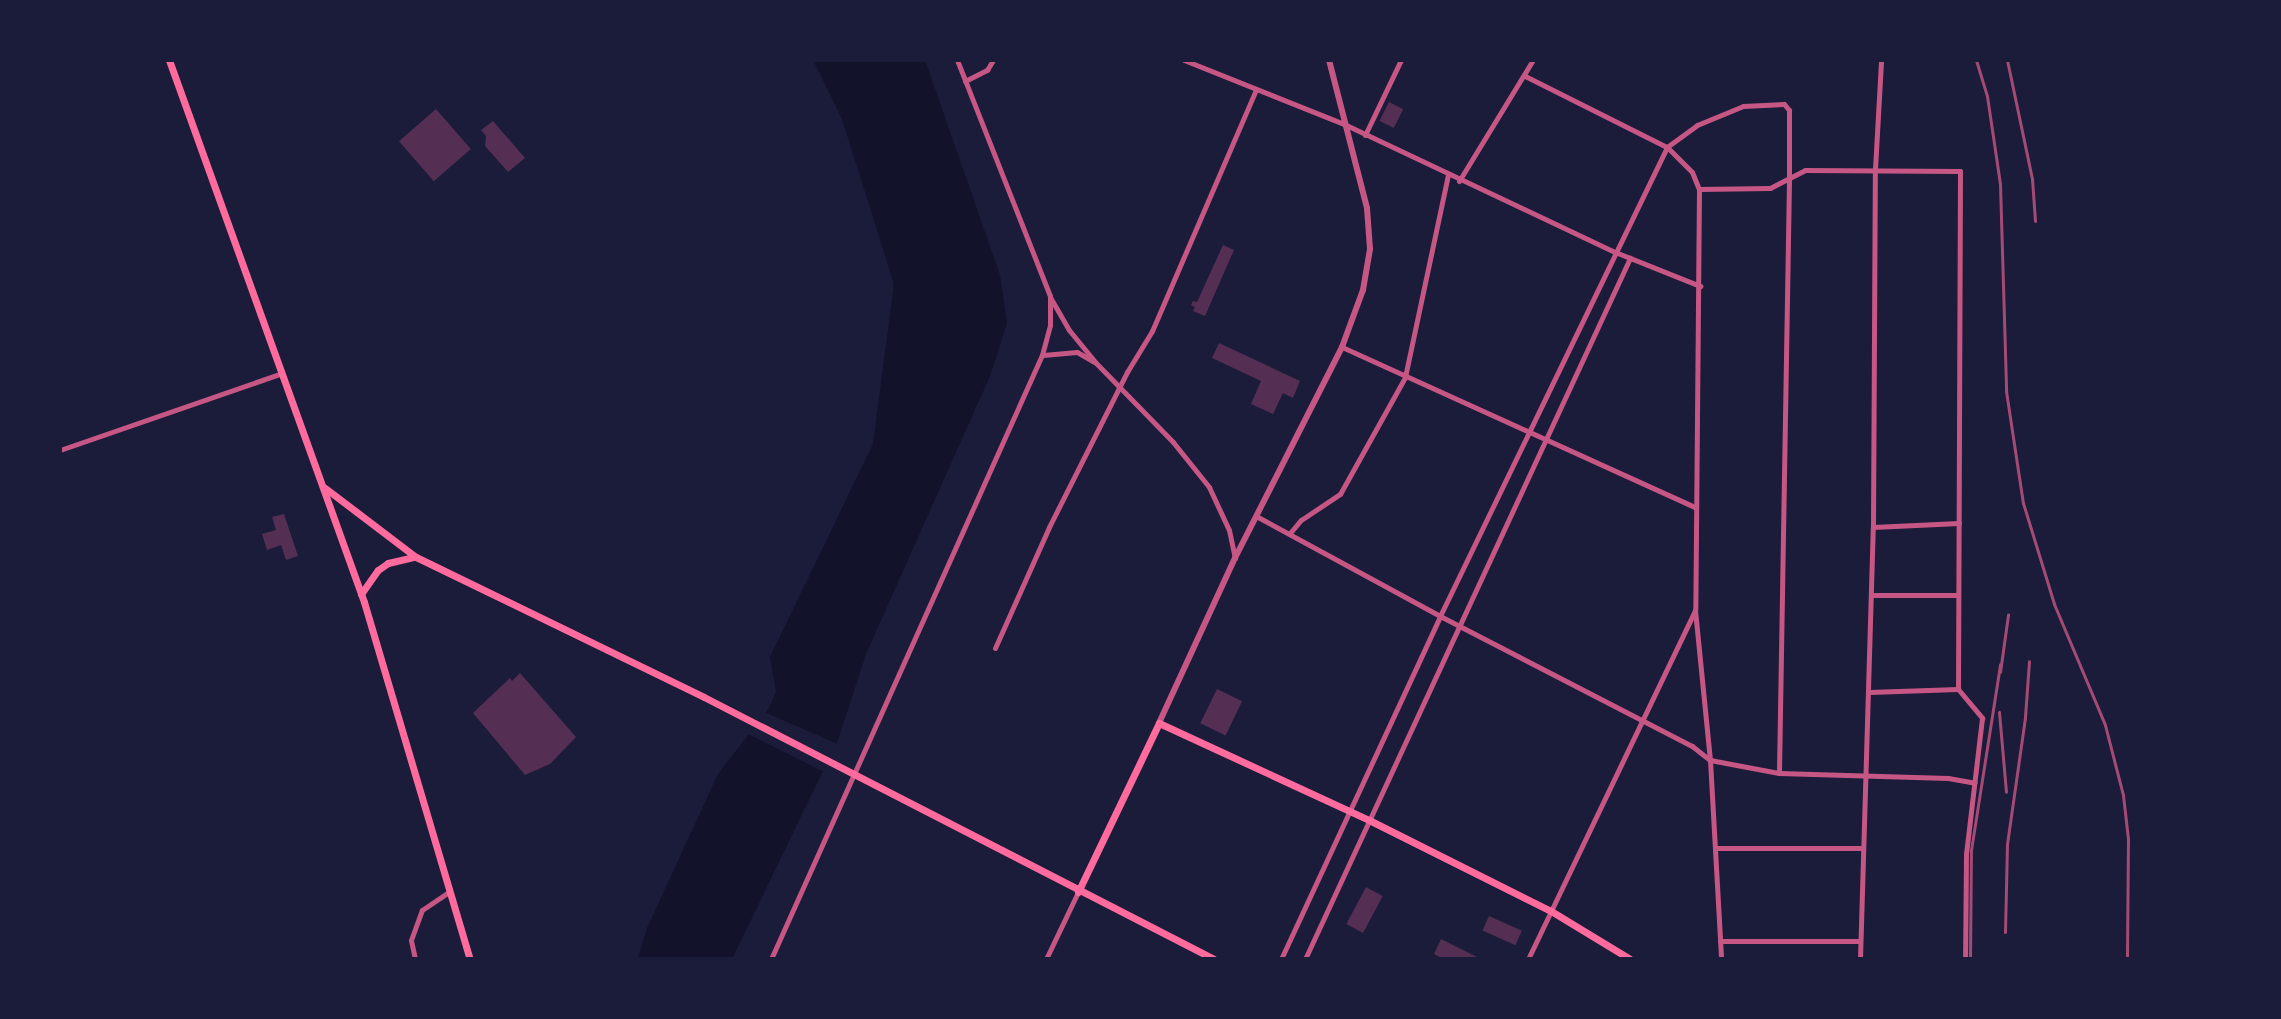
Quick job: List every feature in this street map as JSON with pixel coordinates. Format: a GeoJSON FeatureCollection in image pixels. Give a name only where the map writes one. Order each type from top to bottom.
{"type":"FeatureCollection","features":[{"type":"Feature","properties":{"kind":"main road"},"geometry":{"type":"LineString","coordinates":[[171,64],[361,594],[470,959]]}},
{"type":"Feature","properties":{"kind":"main road"},"geometry":{"type":"LineString","coordinates":[[325,488],[416,557],[1214,959]]}},
{"type":"Feature","properties":{"kind":"main road"},"geometry":{"type":"LineString","coordinates":[[361,594],[378,570],[388,563],[416,557]]}},
{"type":"Feature","properties":{"kind":"main road"},"geometry":{"type":"LineString","coordinates":[[1078,892],[1159,723],[1369,820],[1551,911],[1630,959]]}},
{"type":"Feature","properties":{"kind":"street"},"geometry":{"type":"LineString","coordinates":[[957,60],[1050,296],[1069,330],[1096,363],[1173,442],[1209,487],[1229,530],[1235,558]]}},
{"type":"Feature","properties":{"kind":"street"},"geometry":{"type":"LineString","coordinates":[[965,81],[987,70],[993,60]]}},
{"type":"Feature","properties":{"kind":"street"},"geometry":{"type":"LineString","coordinates":[[1184,60],[1344,124],[1459,181],[1615,252],[1700,286]]}},
{"type":"Feature","properties":{"kind":"street"},"geometry":{"type":"LineString","coordinates":[[1159,723],[1235,558],[1342,347],[1363,290],[1370,249],[1367,208],[1329,60]]}},
{"type":"Feature","properties":{"kind":"street"},"geometry":{"type":"LineString","coordinates":[[1365,135],[1401,60]]}},
{"type":"Feature","properties":{"kind":"street"},"geometry":{"type":"LineString","coordinates":[[1459,181],[1533,60]]}},
{"type":"Feature","properties":{"kind":"street"},"geometry":{"type":"LineString","coordinates":[[1860,959],[1873,527],[1875,169],[1881,60]]}},
{"type":"Feature","properties":{"kind":"street"},"geometry":{"type":"LineString","coordinates":[[1525,76],[1667,147],[1692,172],[1699,189],[1695,610],[1710,760],[1721,959]]}},
{"type":"Feature","properties":{"kind":"street"},"geometry":{"type":"LineString","coordinates":[[995,648],[1044,537],[1152,331],[1256,90]]}},
{"type":"Feature","properties":{"kind":"street"},"geometry":{"type":"LineString","coordinates":[[1281,959],[1440,616],[1667,147],[1697,125],[1743,106],[1787,106],[1789,181],[1779,773]]}},
{"type":"Feature","properties":{"kind":"street"},"geometry":{"type":"LineString","coordinates":[[1699,189],[1760,190],[1789,181],[1805,170],[1960,171],[1958,689],[1982,718],[1966,854],[1965,959]]}},
{"type":"Feature","properties":{"kind":"street"},"geometry":{"type":"LineString","coordinates":[[1290,533],[1301,520],[1340,494],[1405,377],[1448,175]]}},
{"type":"Feature","properties":{"kind":"street"},"geometry":{"type":"LineString","coordinates":[[1305,959],[1630,258]]}},
{"type":"Feature","properties":{"kind":"street"},"geometry":{"type":"LineString","coordinates":[[771,959],[1042,355],[1050,325],[1050,296]]}},
{"type":"Feature","properties":{"kind":"street"},"geometry":{"type":"LineString","coordinates":[[1342,347],[1694,507]]}},
{"type":"Feature","properties":{"kind":"street"},"geometry":{"type":"LineString","coordinates":[[1042,355],[1077,352],[1096,363]]}},
{"type":"Feature","properties":{"kind":"street"},"geometry":{"type":"LineString","coordinates":[[60,450],[282,373]]}},
{"type":"Feature","properties":{"kind":"street"},"geometry":{"type":"LineString","coordinates":[[1256,516],[1440,616],[1692,746],[1710,760],[1779,773],[1864,778],[1948,778],[1975,783]]}},
{"type":"Feature","properties":{"kind":"street"},"geometry":{"type":"LineString","coordinates":[[1873,527],[1959,523]]}},
{"type":"Feature","properties":{"kind":"street"},"geometry":{"type":"LineString","coordinates":[[1871,595],[1958,595]]}},
{"type":"Feature","properties":{"kind":"street"},"geometry":{"type":"LineString","coordinates":[[1528,959],[1695,610]]}},
{"type":"Feature","properties":{"kind":"street"},"geometry":{"type":"LineString","coordinates":[[1869,692],[1958,689]]}},
{"type":"Feature","properties":{"kind":"street"},"geometry":{"type":"LineString","coordinates":[[1715,848],[1863,848]]}},
{"type":"Feature","properties":{"kind":"street"},"geometry":{"type":"LineString","coordinates":[[415,959],[411,940],[422,910],[449,892]]}},
{"type":"Feature","properties":{"kind":"street"},"geometry":{"type":"LineString","coordinates":[[1046,959],[1078,892]]}},
{"type":"Feature","properties":{"kind":"street"},"geometry":{"type":"LineString","coordinates":[[1720,941],[1860,941]]}},
{"type":"Feature","properties":{"kind":"shaded area"},"geometry":{"type":"Polygon","coordinates":[[[813,60],[925,60],[1000,275],[1007,323],[990,376],[866,654],[838,740],[732,959],[638,959],[647,928],[718,774],[769,708],[776,692],[770,657],[873,444],[894,284],[842,119],[813,60]]]}},
{"type":"Feature","properties":{"kind":"pier"},"geometry":{"type":"Polygon","coordinates":[[[762,711],[840,745],[826,773],[744,732],[762,711]]]}},
{"type":"Feature","properties":{"kind":"building"},"geometry":{"type":"Polygon","coordinates":[[[1389,102],[1403,109],[1394,128],[1379,121],[1389,102]]]}},
{"type":"Feature","properties":{"kind":"building"},"geometry":{"type":"Polygon","coordinates":[[[436,109],[471,149],[434,181],[399,141],[436,109]]]}},
{"type":"Feature","properties":{"kind":"building"},"geometry":{"type":"Polygon","coordinates":[[[493,121],[525,158],[508,172],[485,146],[486,136],[481,130],[493,121]]]}},
{"type":"Feature","properties":{"kind":"building"},"geometry":{"type":"Polygon","coordinates":[[[1223,245],[1234,250],[1205,316],[1193,311],[1195,307],[1191,305],[1193,301],[1197,302],[1223,245]]]}},
{"type":"Feature","properties":{"kind":"building"},"geometry":{"type":"Polygon","coordinates":[[[1219,343],[1300,381],[1293,398],[1283,393],[1273,414],[1251,404],[1261,381],[1212,358],[1219,343]]]}},
{"type":"Feature","properties":{"kind":"building"},"geometry":{"type":"Polygon","coordinates":[[[284,514],[298,556],[286,560],[281,545],[267,550],[262,534],[276,530],[272,517],[284,514]]]}},
{"type":"Feature","properties":{"kind":"building"},"geometry":{"type":"Polygon","coordinates":[[[520,673],[576,737],[550,764],[525,775],[473,713],[510,678],[512,681],[520,673]]]}},
{"type":"Feature","properties":{"kind":"building"},"geometry":{"type":"Polygon","coordinates":[[[1217,689],[1242,701],[1226,735],[1200,723],[1217,689]]]}},
{"type":"Feature","properties":{"kind":"building"},"geometry":{"type":"Polygon","coordinates":[[[1366,887],[1383,896],[1363,933],[1346,924],[1366,887]]]}},
{"type":"Feature","properties":{"kind":"building"},"geometry":{"type":"Polygon","coordinates":[[[1489,916],[1522,931],[1515,945],[1482,931],[1489,916]]]}},
{"type":"Feature","properties":{"kind":"building"},"geometry":{"type":"Polygon","coordinates":[[[1441,939],[1481,959],[1443,959],[1434,954],[1441,939]]]}},
{"type":"Feature","properties":{"kind":"railway"},"geometry":{"type":"LineString","coordinates":[[1976,60],[1987,96],[2000,184],[2006,391],[2023,503],[2054,604],[2105,725],[2123,795],[2128,839],[2127,959]]}},
{"type":"Feature","properties":{"kind":"railway"},"geometry":{"type":"LineString","coordinates":[[2007,60],[2032,179],[2035,221]]}},
{"type":"Feature","properties":{"kind":"railway"},"geometry":{"type":"LineString","coordinates":[[2000,672],[2008,615]]}},
{"type":"Feature","properties":{"kind":"railway"},"geometry":{"type":"LineString","coordinates":[[2005,932],[2007,844],[2025,717],[2029,661]]}},
{"type":"Feature","properties":{"kind":"railway"},"geometry":{"type":"LineString","coordinates":[[1970,959],[1971,850],[2000,664]]}},
{"type":"Feature","properties":{"kind":"railway"},"geometry":{"type":"LineString","coordinates":[[1999,712],[2006,792]]}}]}
